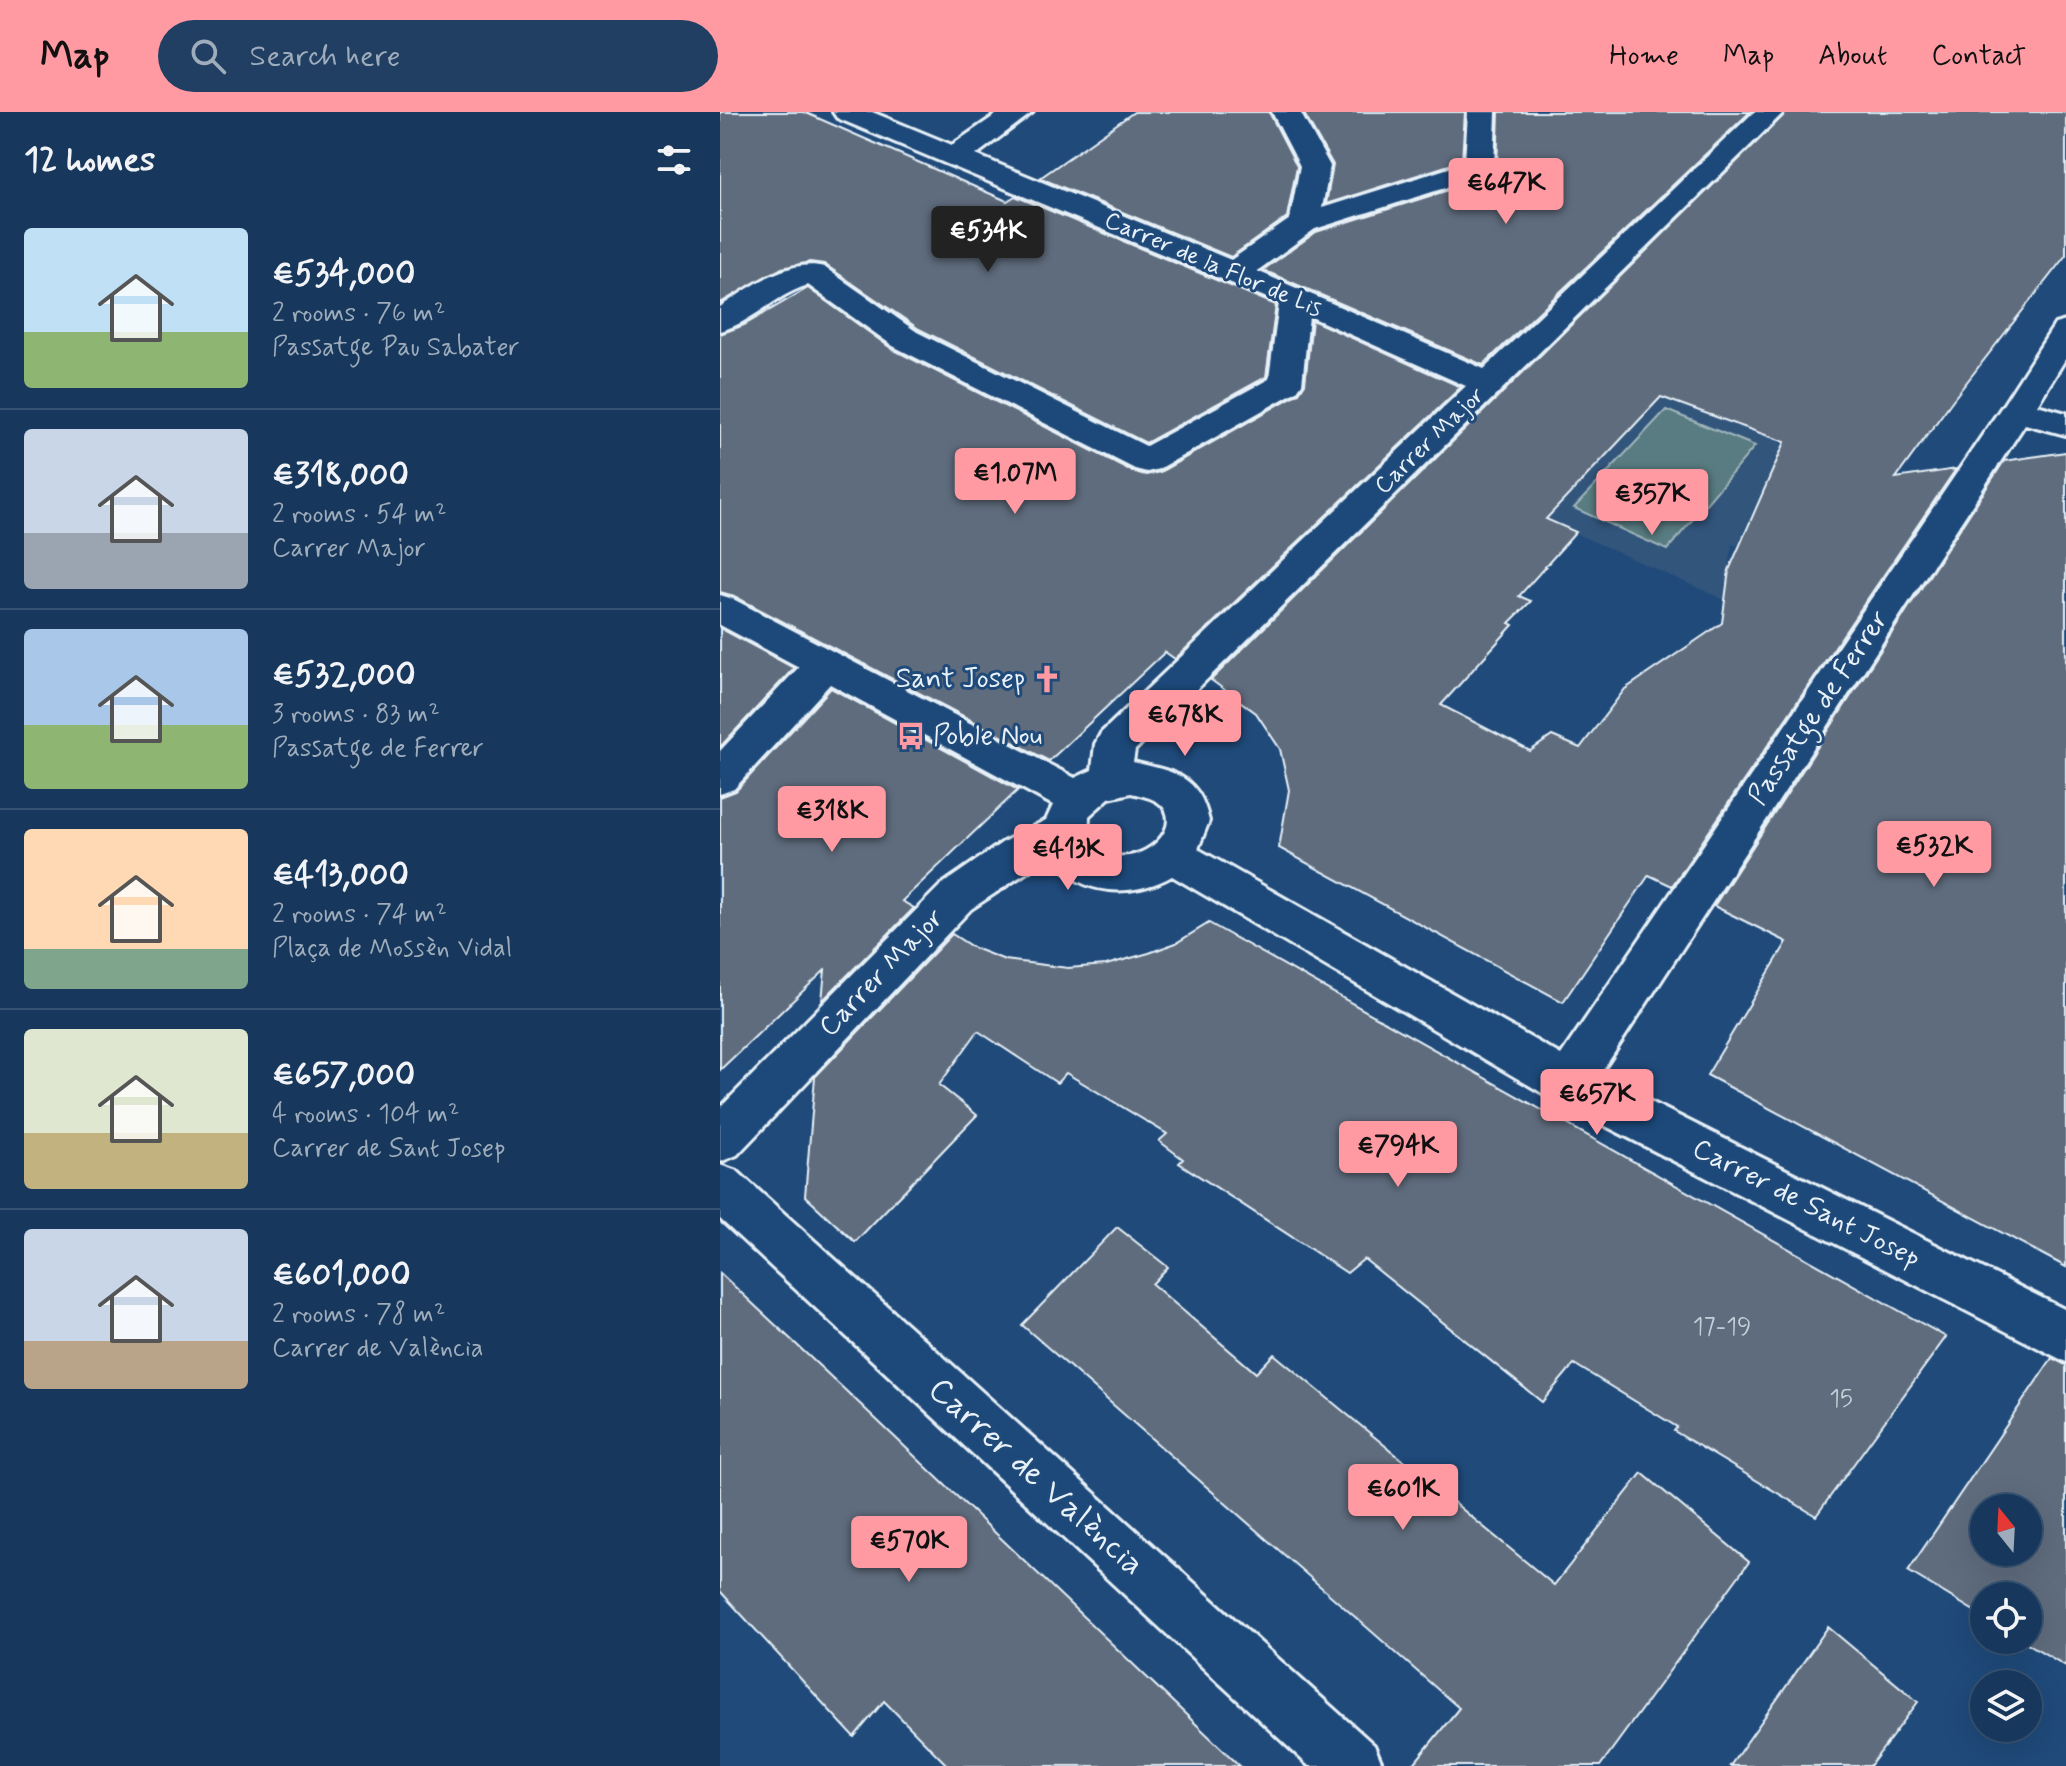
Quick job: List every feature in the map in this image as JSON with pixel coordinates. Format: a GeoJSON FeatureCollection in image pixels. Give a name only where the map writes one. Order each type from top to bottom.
{"type":"FeatureCollection","features":[{"type":"Feature","properties":{"kind":"street","name":"Carrer de la Flor de Lis"},"geometry":{"type":"LineString","coordinates":[[847,112],[1295,298],[1490,384]]}},
{"type":"Feature","properties":{"kind":"street"},"geometry":{"type":"LineString","coordinates":[[955,156],[1019,112]]}},
{"type":"Feature","properties":{"kind":"street"},"geometry":{"type":"LineString","coordinates":[[1286,112],[1315,166],[1304,223]]}},
{"type":"Feature","properties":{"kind":"street"},"geometry":{"type":"LineString","coordinates":[[1233,273],[1304,223],[1479,168],[1482,112]]}},
{"type":"Feature","properties":{"kind":"street","name":"Carrer Major"},"geometry":{"type":"LineString","coordinates":[[720,1140],[956,897],[1084,803],[1115,744],[1770,112]]}},
{"type":"Feature","properties":{"kind":"street"},"geometry":{"type":"LineString","coordinates":[[720,321],[775,285],[813,274],[905,339],[1147,461],[1285,384],[1295,298]]}},
{"type":"Feature","properties":{"kind":"street","name":"Passatge de Ferrer"},"geometry":{"type":"LineString","coordinates":[[1568,1083],[2017,410],[2066,331]]}},
{"type":"Feature","properties":{"kind":"street"},"geometry":{"type":"LineString","coordinates":[[2017,410],[2066,424]]}},
{"type":"Feature","properties":{"kind":"street"},"geometry":{"type":"LineString","coordinates":[[720,608],[1084,803]]}},
{"type":"Feature","properties":{"kind":"street"},"geometry":{"type":"LineString","coordinates":[[720,778],[788,701],[826,664]]}},
{"type":"Feature","properties":{"kind":"street"},"geometry":{"type":"LineString","coordinates":[[1131,777],[1149,779],[1167,785],[1179,796],[1187,810],[1189,826],[1183,841],[1172,855],[1155,866],[1135,873],[1114,874],[1094,870],[1077,859],[1067,846],[1084,803],[1131,777]]}},
{"type":"Feature","properties":{"kind":"street","name":"Carrer de Sant Josep"},"geometry":{"type":"LineString","coordinates":[[1172,855],[1568,1083],[2066,1337]]}},
{"type":"Feature","properties":{"kind":"street","name":"Carrer de València"},"geometry":{"type":"LineString","coordinates":[[720,1187],[1353,1766]]}},
{"type":"Feature","properties":{"kind":"shaded area"},"geometry":{"type":"Polygon","coordinates":[[[1662,396],[1774,438],[1783,445],[1737,546],[1732,544],[1725,600],[1428,468],[1662,396]]]}},
{"type":"Feature","properties":{"kind":"green space"},"geometry":{"type":"Polygon","coordinates":[[[1666,410],[1755,446],[1667,550],[1574,508],[1666,410]]]}},
{"type":"Feature","properties":{"kind":"building"},"geometry":{"type":"Polygon","coordinates":[[[720,112],[804,112],[1007,201],[1015,196],[1276,305],[1266,377],[1146,443],[919,329],[824,264],[810,262],[782,268],[720,303],[720,112]]]}},
{"type":"Feature","properties":{"kind":"building"},"geometry":{"type":"Polygon","coordinates":[[[1134,112],[1269,112],[1297,166],[1287,217],[1231,257],[1040,178],[1134,112]]]}},
{"type":"Feature","properties":{"kind":"building"},"geometry":{"type":"Polygon","coordinates":[[[1303,112],[1465,112],[1462,161],[1326,204],[1333,165],[1303,112]]]}},
{"type":"Feature","properties":{"kind":"building"},"geometry":{"type":"Polygon","coordinates":[[[1499,112],[1750,112],[1483,365],[1263,270],[1316,232],[1490,177],[1497,168],[1499,112]]]}},
{"type":"Feature","properties":{"kind":"building"},"geometry":{"type":"Polygon","coordinates":[[[1787,112],[2066,112],[2066,255],[1896,478],[1956,469],[1672,886],[1649,875],[1563,1002],[1279,848],[1289,790],[1280,749],[1256,713],[1211,680],[1787,112]],[[1661,397],[1546,519],[1576,532],[1519,596],[1531,601],[1509,623],[1513,625],[1441,705],[1530,751],[1552,736],[1580,748],[1625,689],[1722,623],[1729,570],[1785,442],[1661,397]]]}},
{"type":"Feature","properties":{"kind":"building"},"geometry":{"type":"Polygon","coordinates":[[[808,288],[892,349],[1134,472],[1146,475],[1160,472],[1299,393],[1305,384],[1312,320],[1461,387],[1175,659],[1165,652],[1049,761],[734,596],[720,592],[720,334],[744,325],[808,288]]]}},
{"type":"Feature","properties":{"kind":"building"},"geometry":{"type":"Polygon","coordinates":[[[2066,452],[2066,1267],[1707,1075],[1787,942],[1714,906],[2004,461],[2066,452]]]}},
{"type":"Feature","properties":{"kind":"building"},"geometry":{"type":"Polygon","coordinates":[[[720,628],[794,668],[720,747],[720,628]]]}},
{"type":"Feature","properties":{"kind":"building"},"geometry":{"type":"Polygon","coordinates":[[[831,688],[1018,790],[902,901],[914,908],[822,1001],[825,970],[720,1070],[720,797],[736,791],[831,688]]]}},
{"type":"Feature","properties":{"kind":"building"},"geometry":{"type":"Polygon","coordinates":[[[1209,923],[1946,1337],[1816,1516],[1674,1431],[1677,1427],[1574,1364],[1542,1402],[1364,1259],[1347,1273],[1179,1163],[1183,1159],[1159,1141],[1167,1134],[1066,1073],[1057,1083],[978,1031],[939,1085],[977,1115],[855,1242],[805,1196],[815,1077],[952,934],[974,948],[1005,960],[1068,968],[1106,965],[1149,953],[1176,943],[1209,923]]]}},
{"type":"Feature","properties":{"kind":"building"},"geometry":{"type":"Polygon","coordinates":[[[1117,1227],[1168,1267],[1152,1284],[1256,1373],[1274,1354],[1554,1585],[1642,1473],[1749,1562],[1600,1766],[1412,1766],[1459,1708],[1022,1325],[1117,1227]]]}},
{"type":"Feature","properties":{"kind":"building"},"geometry":{"type":"Polygon","coordinates":[[[720,1273],[1240,1766],[948,1766],[884,1701],[854,1737],[720,1591],[720,1273]]]}},
{"type":"Feature","properties":{"kind":"building"},"geometry":{"type":"Polygon","coordinates":[[[2052,1358],[2066,1365],[2066,1666],[2042,1652],[2042,1582],[1970,1582],[1970,1609],[1908,1571],[2052,1358]]]}},
{"type":"Feature","properties":{"kind":"building"},"geometry":{"type":"Polygon","coordinates":[[[1828,1627],[1918,1702],[1870,1766],[1730,1766],[1828,1627]]]}},
{"type":"Feature","properties":{"kind":"place","name":"Sant Josep"},"geometry":{"type":"Point","coordinates":[1047,679]}},
{"type":"Feature","properties":{"kind":"place","name":"Poble Nou"},"geometry":{"type":"Point","coordinates":[911,736]}}]}
